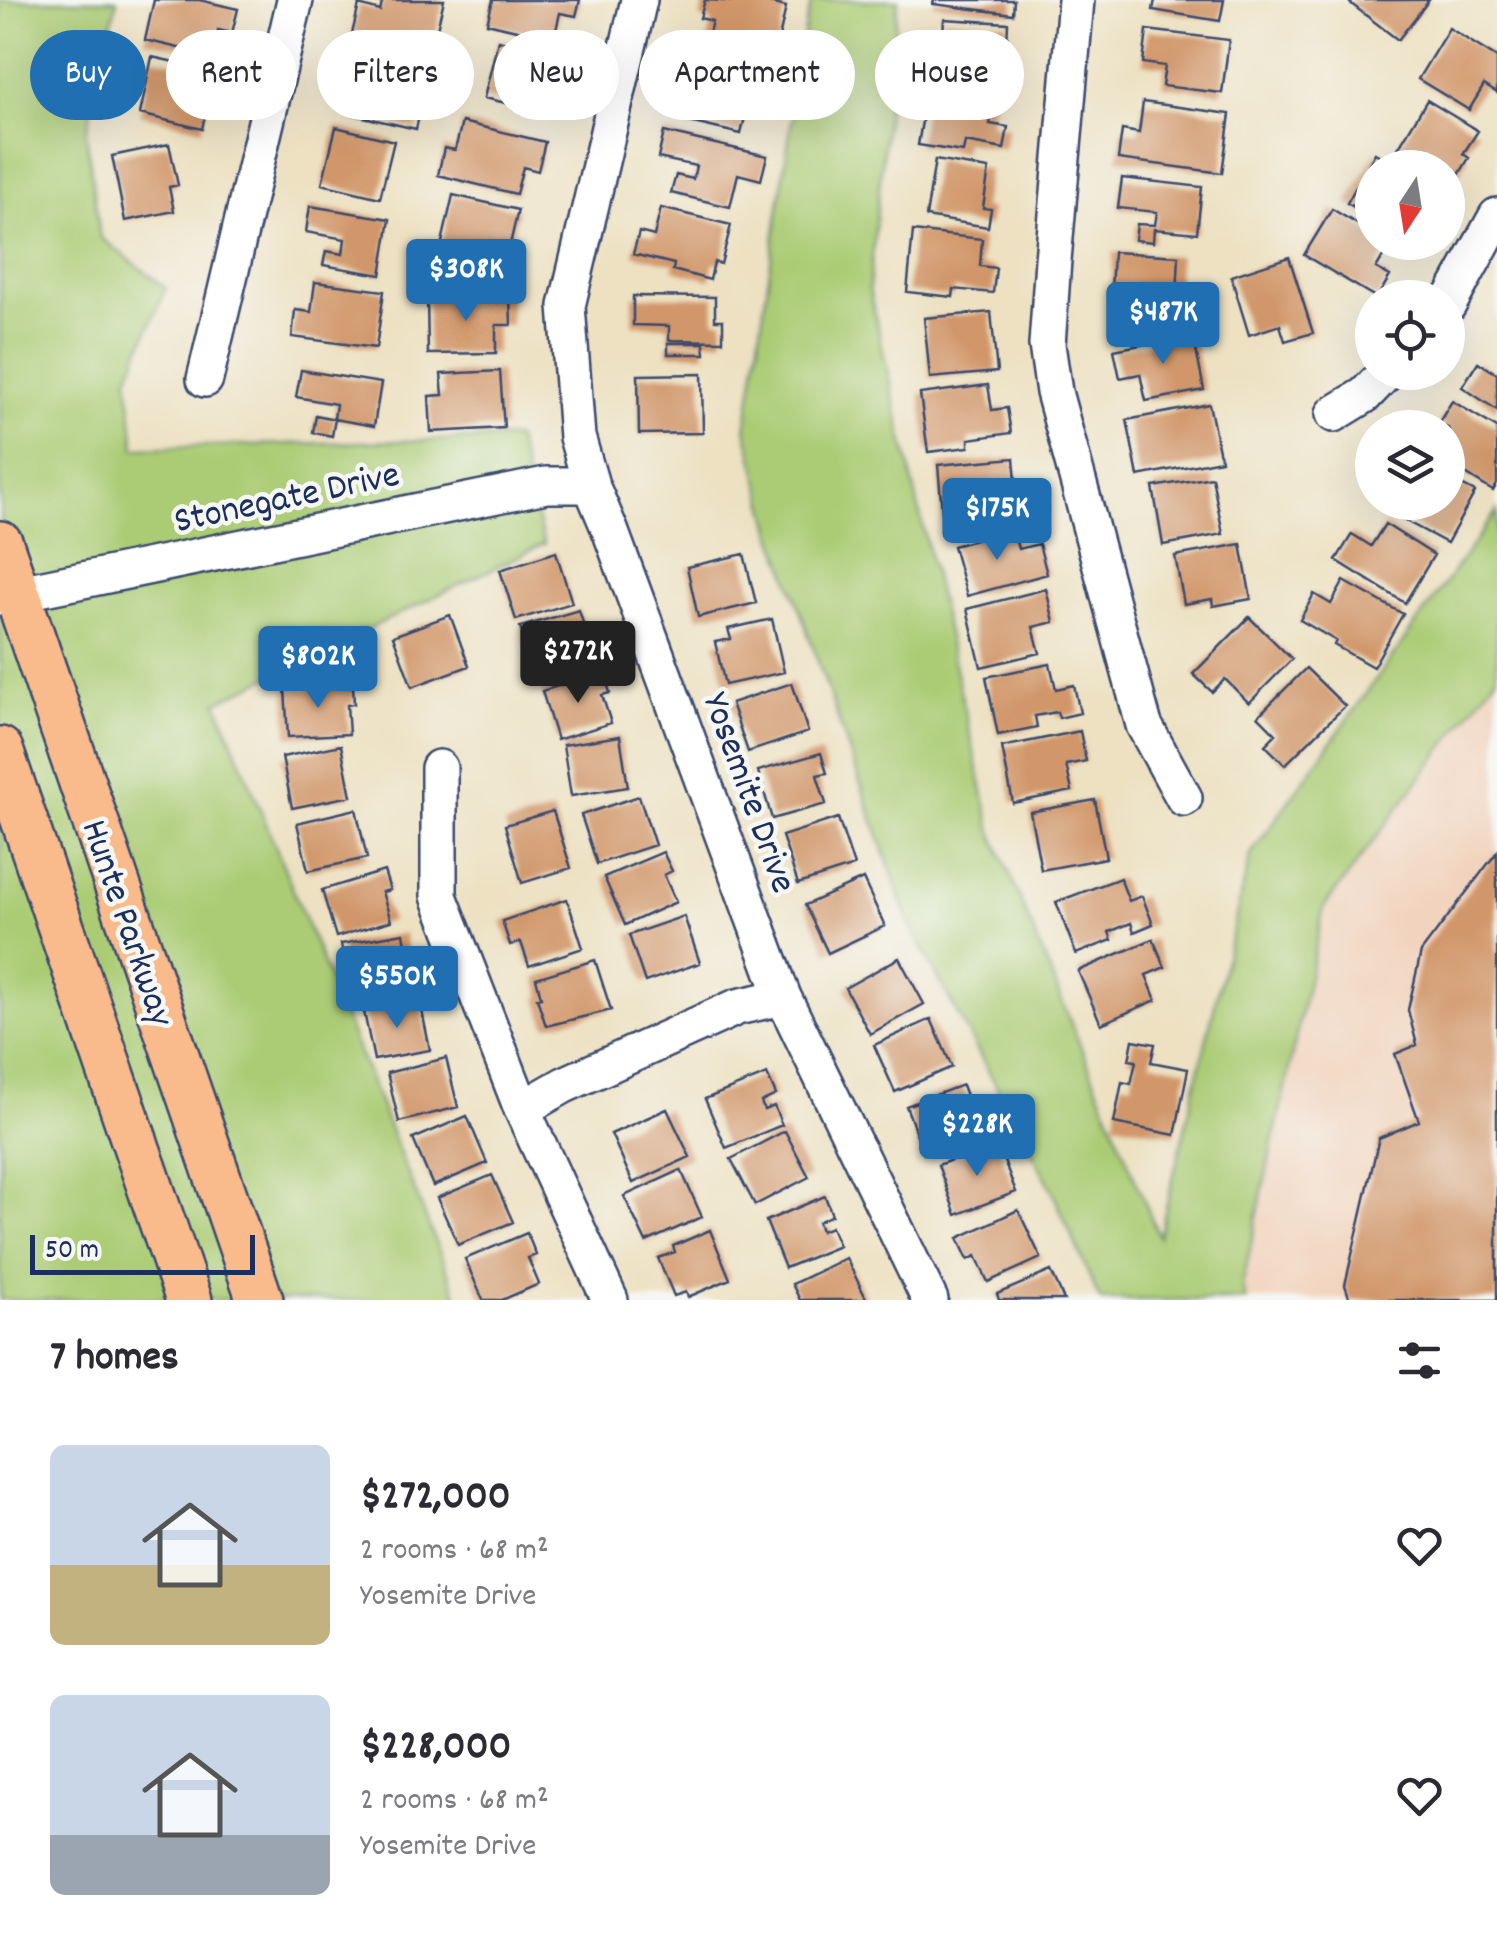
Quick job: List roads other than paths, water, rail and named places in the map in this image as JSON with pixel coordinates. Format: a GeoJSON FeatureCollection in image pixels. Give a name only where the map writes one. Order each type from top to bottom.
{"type":"FeatureCollection","features":[{"type":"Feature","properties":{"kind":"main road","name":"Hunte Parkway"},"geometry":{"type":"LineString","coordinates":[[0,544],[8,595],[260,1300]]}},
{"type":"Feature","properties":{"kind":"main road","name":"Hunte Parkway"},"geometry":{"type":"LineString","coordinates":[[0,750],[190,1300]]}},
{"type":"Feature","properties":{"kind":"street"},"geometry":{"type":"LineString","coordinates":[[205,379],[295,0]]}},
{"type":"Feature","properties":{"kind":"street","name":"Yosemite Drive"},"geometry":{"type":"LineString","coordinates":[[639,0],[566,306],[577,437],[591,485],[783,997],[930,1300]]}},
{"type":"Feature","properties":{"kind":"street"},"geometry":{"type":"LineString","coordinates":[[1076,0],[1048,345],[1057,402],[1144,725],[1184,798]]}},
{"type":"Feature","properties":{"kind":"street"},"geometry":{"type":"LineString","coordinates":[[1462,280],[1497,216]]}},
{"type":"Feature","properties":{"kind":"street"},"geometry":{"type":"LineString","coordinates":[[1334,414],[1370,390]]}},
{"type":"Feature","properties":{"kind":"street","name":"Stonegate Drive"},"geometry":{"type":"LineString","coordinates":[[8,595],[546,484],[591,485]]}},
{"type":"Feature","properties":{"kind":"street"},"geometry":{"type":"LineString","coordinates":[[440,768],[439,896],[522,1109],[610,1300]]}},
{"type":"Feature","properties":{"kind":"street"},"geometry":{"type":"LineString","coordinates":[[522,1109],[737,1007],[783,997]]}}]}
